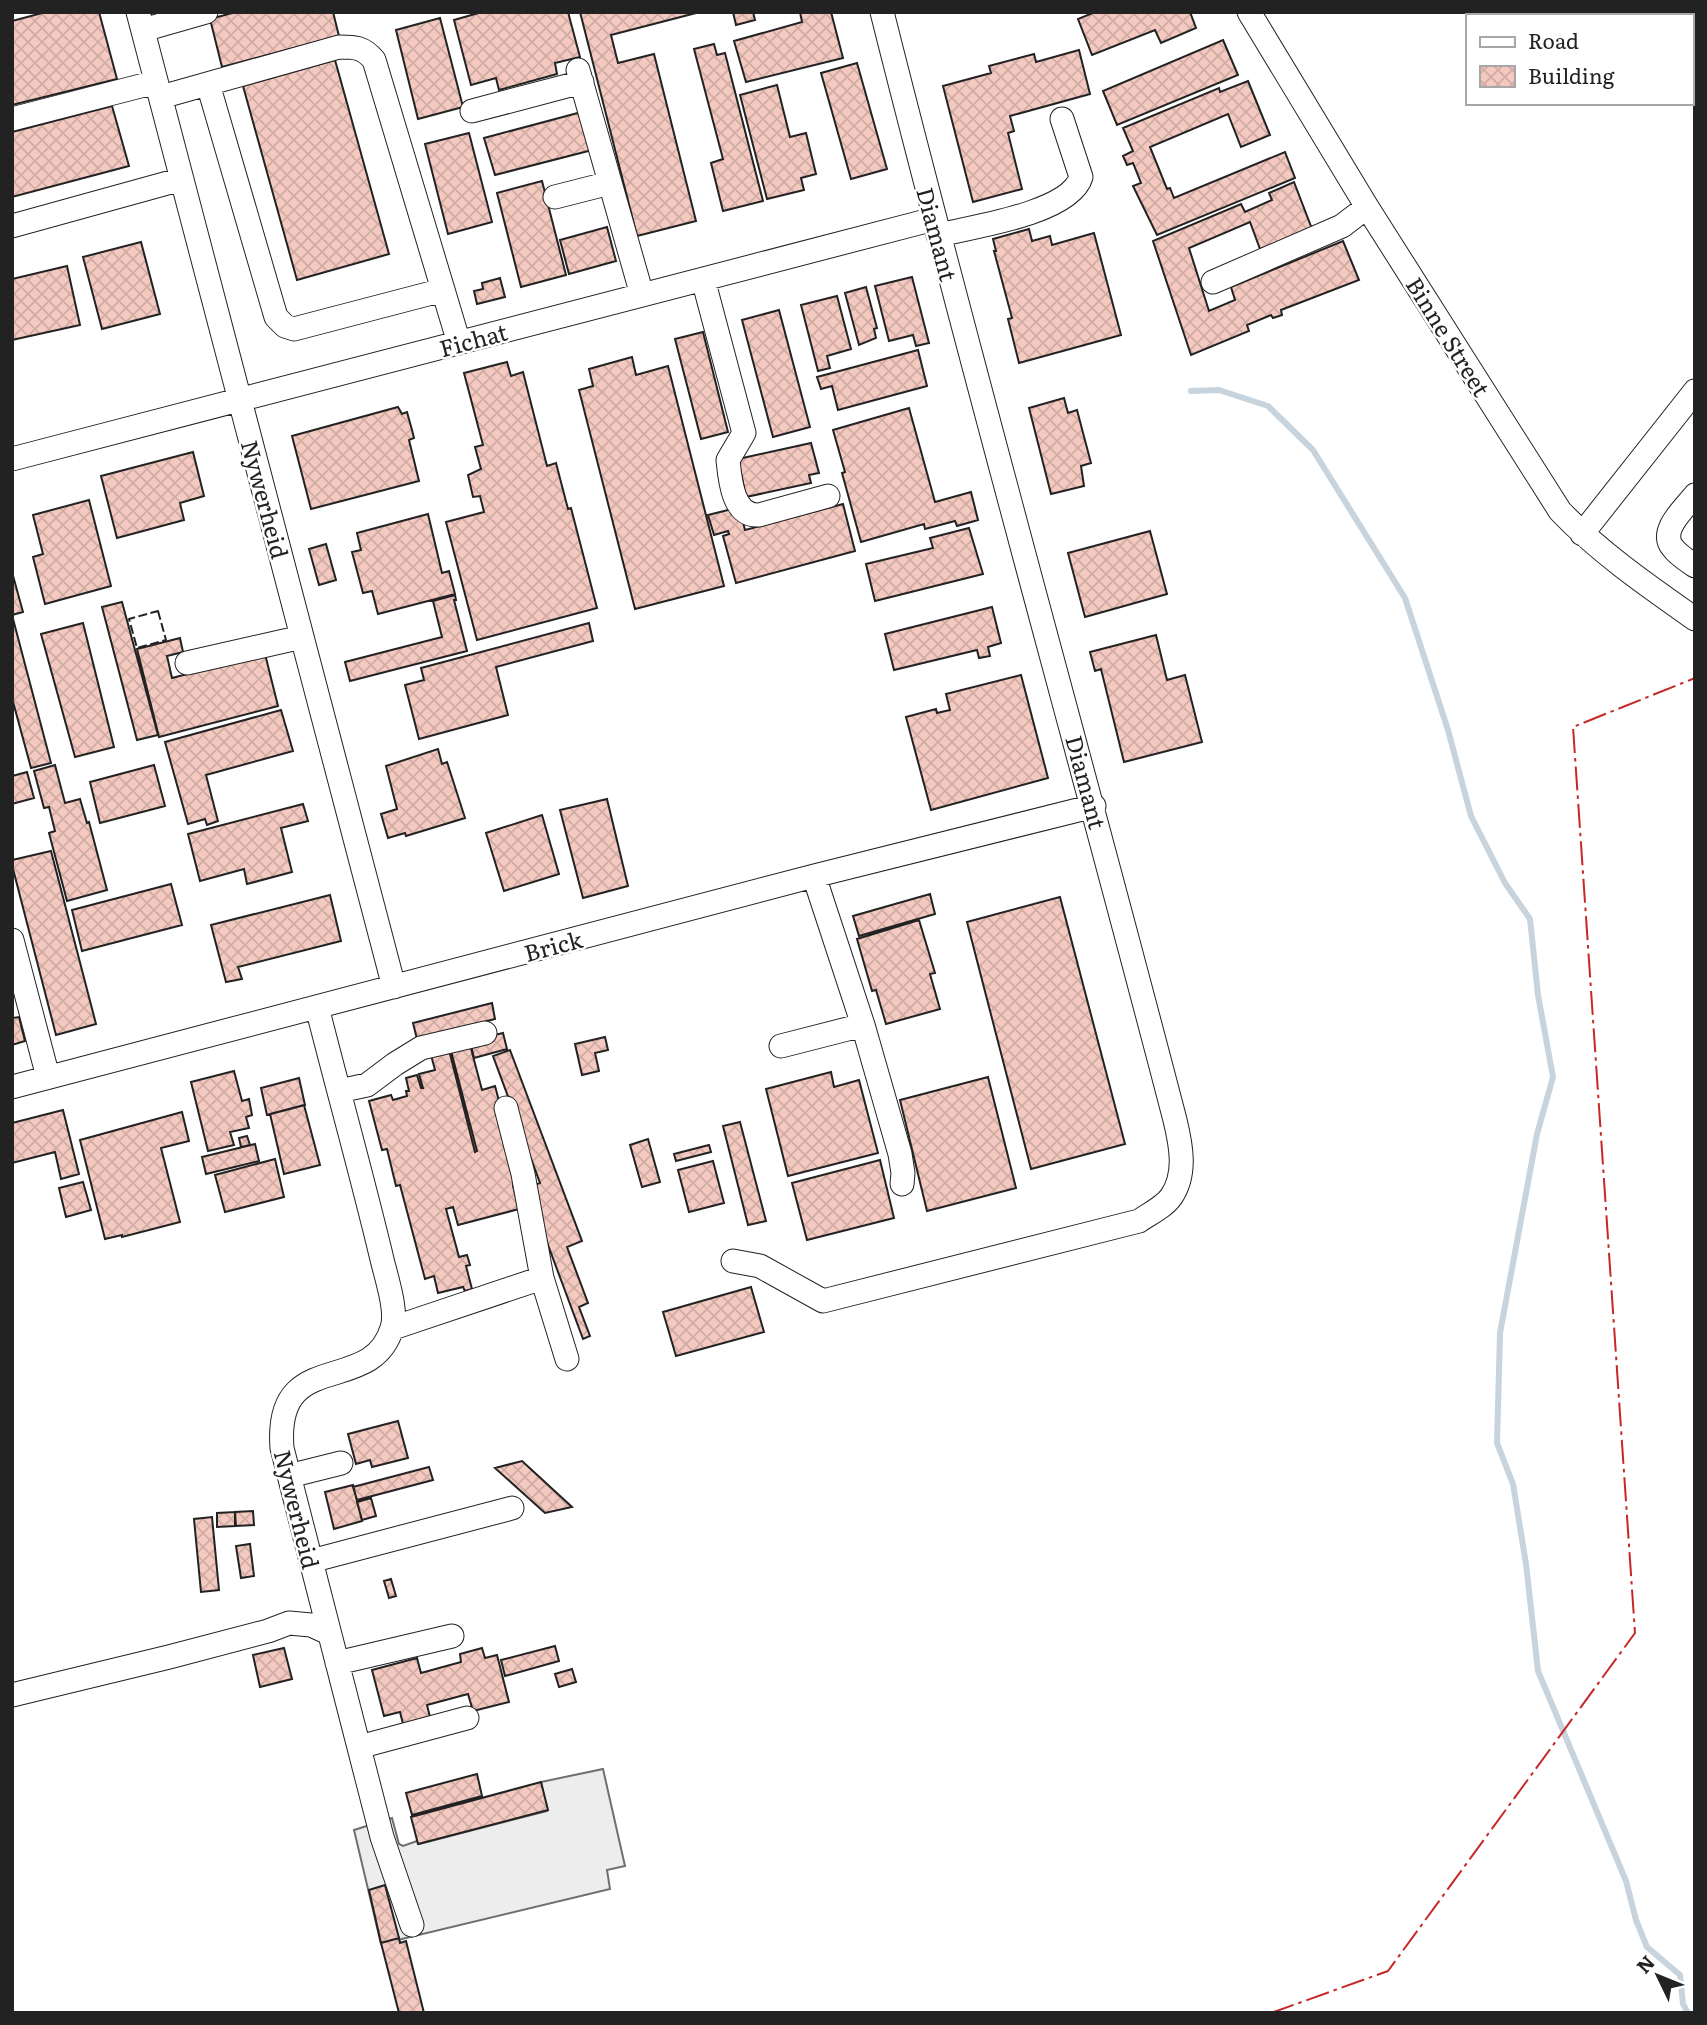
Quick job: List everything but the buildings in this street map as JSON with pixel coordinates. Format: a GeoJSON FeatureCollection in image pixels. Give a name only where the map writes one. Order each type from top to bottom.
{"type":"FeatureCollection","features":[{"type":"Feature","properties":{"kind":"street"},"geometry":{"type":"LineString","coordinates":[[141,21],[206,12]]}},
{"type":"Feature","properties":{"kind":"street","name":"Diamant"},"geometry":{"type":"LineString","coordinates":[[733,1261],[760,1266],[822,1301],[1139,1221],[1171,1198],[1180,1177],[1182,1151],[1094,806],[936,227],[882,12]]}},
{"type":"Feature","properties":{"kind":"street","name":"Binne Street"},"geometry":{"type":"LineString","coordinates":[[1249,12],[1367,208],[1560,511],[1582,534],[1695,619]]}},
{"type":"Feature","properties":{"kind":"street","name":"Nywerheid"},"geometry":{"type":"LineString","coordinates":[[141,21],[394,987]]}},
{"type":"Feature","properties":{"kind":"street"},"geometry":{"type":"LineString","coordinates":[[12,119],[159,90],[208,84],[339,47],[357,47],[367,52],[374,60],[458,343]]}},
{"type":"Feature","properties":{"kind":"street"},"geometry":{"type":"LineString","coordinates":[[472,111],[580,76],[642,295]]}},
{"type":"Feature","properties":{"kind":"street"},"geometry":{"type":"LineString","coordinates":[[208,84],[276,317],[285,326],[294,329],[443,290]]}},
{"type":"Feature","properties":{"kind":"street","name":"Fichat"},"geometry":{"type":"LineString","coordinates":[[12,459],[703,279],[936,227],[1043,209],[1068,196],[1078,186],[1080,177],[1062,119]]}},
{"type":"Feature","properties":{"kind":"street"},"geometry":{"type":"LineString","coordinates":[[12,226],[182,179]]}},
{"type":"Feature","properties":{"kind":"street"},"geometry":{"type":"LineString","coordinates":[[555,197],[610,183]]}},
{"type":"Feature","properties":{"kind":"street"},"geometry":{"type":"LineString","coordinates":[[1213,282],[1342,226],[1367,208]]}},
{"type":"Feature","properties":{"kind":"street"},"geometry":{"type":"LineString","coordinates":[[703,279],[744,433],[728,460],[738,506],[748,514],[759,515],[828,496]]}},
{"type":"Feature","properties":{"kind":"street"},"geometry":{"type":"LineString","coordinates":[[1582,534],[1695,391]]}},
{"type":"Feature","properties":{"kind":"street"},"geometry":{"type":"LineString","coordinates":[[1695,495],[1669,528],[1668,538],[1671,547],[1695,566]]}},
{"type":"Feature","properties":{"kind":"street"},"geometry":{"type":"LineString","coordinates":[[187,663],[302,637]]}},
{"type":"Feature","properties":{"kind":"street","name":"Brick"},"geometry":{"type":"LineString","coordinates":[[12,1087],[814,876],[1094,806]]}},
{"type":"Feature","properties":{"kind":"street"},"geometry":{"type":"LineString","coordinates":[[814,876],[863,1025],[900,1154],[902,1184]]}},
{"type":"Feature","properties":{"kind":"street"},"geometry":{"type":"LineString","coordinates":[[12,940],[48,1077]]}},
{"type":"Feature","properties":{"kind":"street"},"geometry":{"type":"LineString","coordinates":[[317,1007],[387,1280],[393,1328],[542,1278]]}},
{"type":"Feature","properties":{"kind":"street"},"geometry":{"type":"LineString","coordinates":[[781,1046],[863,1025]]}},
{"type":"Feature","properties":{"kind":"street"},"geometry":{"type":"LineString","coordinates":[[339,1091],[367,1085],[395,1063],[421,1048],[485,1033]]}},
{"type":"Feature","properties":{"kind":"street"},"geometry":{"type":"LineString","coordinates":[[506,1108],[523,1174],[542,1278],[567,1359]]}},
{"type":"Feature","properties":{"kind":"street","name":"Nywerheid"},"geometry":{"type":"LineString","coordinates":[[393,1328],[372,1359],[347,1371],[330,1373],[303,1384],[288,1402],[280,1424],[284,1461],[359,1747],[379,1822],[412,1925]]}},
{"type":"Feature","properties":{"kind":"street"},"geometry":{"type":"LineString","coordinates":[[289,1476],[341,1463]]}},
{"type":"Feature","properties":{"kind":"street"},"geometry":{"type":"LineString","coordinates":[[311,1561],[512,1508]]}},
{"type":"Feature","properties":{"kind":"street"},"geometry":{"type":"LineString","coordinates":[[12,1695],[169,1657],[289,1623],[311,1625],[329,1633]]}},
{"type":"Feature","properties":{"kind":"street"},"geometry":{"type":"LineString","coordinates":[[337,1663],[452,1636]]}},
{"type":"Feature","properties":{"kind":"street"},"geometry":{"type":"LineString","coordinates":[[359,1747],[467,1718]]}},
{"type":"Feature","properties":{"kind":"shaded area"},"geometry":{"type":"Polygon","coordinates":[[[603,1769],[625,1866],[607,1870],[610,1889],[381,1944],[354,1830],[392,1818],[399,1844],[403,1846],[417,1841],[419,1844],[547,1811],[541,1782],[603,1769]]]}},
{"type":"Feature","properties":{"kind":"waterway"},"geometry":{"type":"LineString","coordinates":[[1191,391],[1219,390],[1268,406],[1313,450],[1405,598],[1448,730],[1471,816],[1505,883],[1530,919],[1538,995],[1553,1077],[1537,1134],[1500,1333],[1497,1443],[1513,1484],[1526,1564],[1538,1671],[1626,1881],[1636,1920],[1647,1947],[1680,1975],[1683,2004],[1688,2013]]}},
{"type":"Feature","properties":{"kind":"fence"},"geometry":{"type":"LineString","coordinates":[[158,611],[166,640],[137,648],[129,619],[158,611]]}},
{"type":"Feature","properties":{"kind":"power"},"geometry":{"type":"LineString","coordinates":[[1271,2013],[1388,1971],[1635,1633],[1573,727],[1695,678]]}}]}
